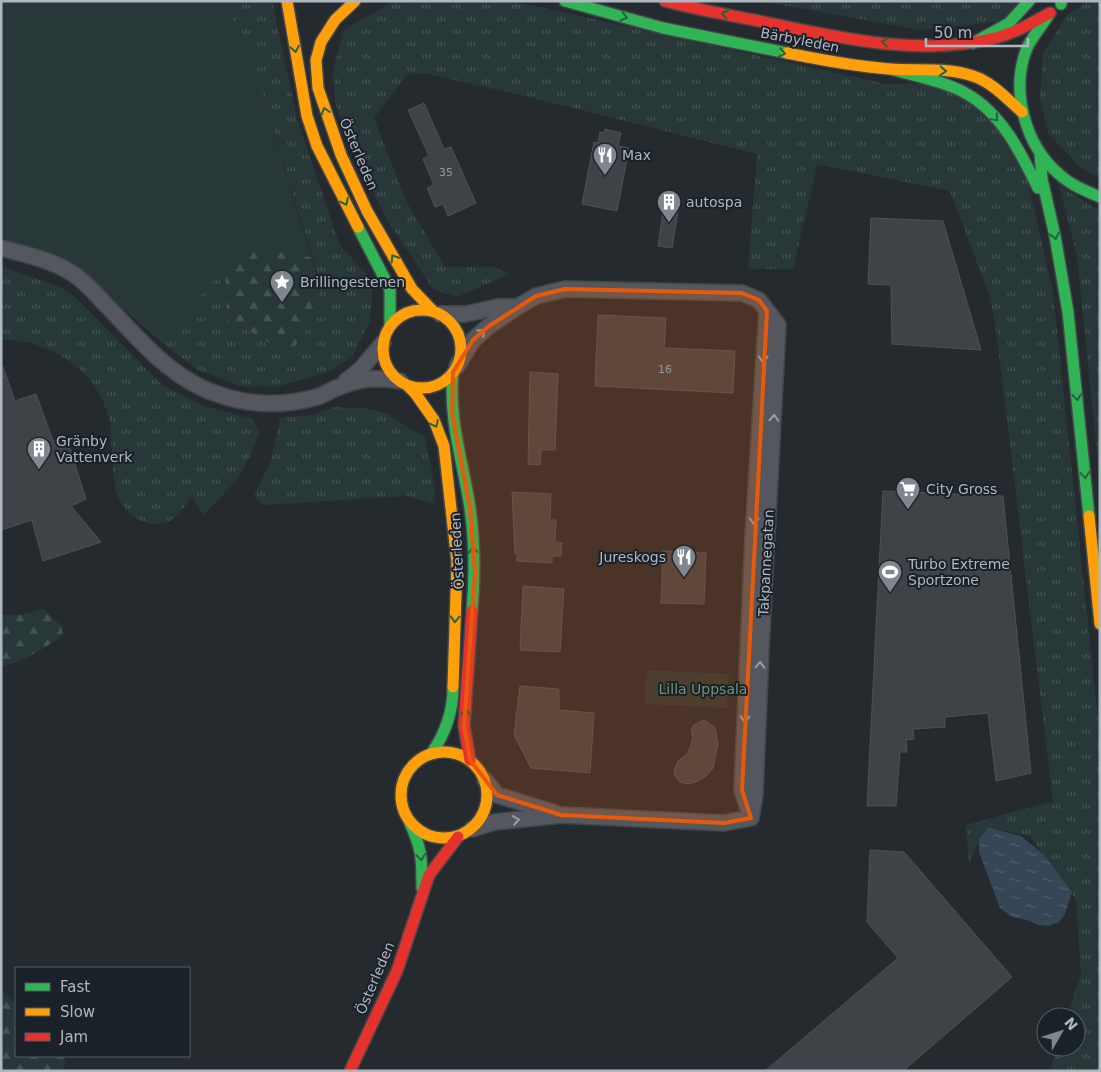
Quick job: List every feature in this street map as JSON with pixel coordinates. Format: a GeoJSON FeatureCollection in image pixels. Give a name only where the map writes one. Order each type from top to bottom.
{"type":"FeatureCollection","features":[{"type":"Feature","properties":{"kind":"main road"},"geometry":{"type":"LineString","coordinates":[[287,1],[307,116],[317,146],[390,289],[390,325],[383,343],[384,360],[393,375],[403,383],[417,387],[427,387],[442,382],[455,369],[460,351],[459,336],[452,324],[436,313],[421,310],[409,312],[398,317],[390,325]]}},
{"type":"Feature","properties":{"kind":"main road","name":"Österleden"},"geometry":{"type":"LineString","coordinates":[[355,1],[337,18],[324,35],[318,49],[316,63],[319,92],[335,141],[355,187],[380,235],[414,292],[436,313]]}},
{"type":"Feature","properties":{"kind":"main road","name":"Bärbyleden"},"geometry":{"type":"LineString","coordinates":[[565,1],[663,28],[836,62],[890,69],[949,71],[974,76],[994,87],[1022,112]]}},
{"type":"Feature","properties":{"kind":"main road","name":"Bärbyleden"},"geometry":{"type":"LineString","coordinates":[[665,1],[851,39],[906,44],[955,45],[989,40],[1018,31],[1050,14]]}},
{"type":"Feature","properties":{"kind":"main road"},"geometry":{"type":"LineString","coordinates":[[973,43],[1009,23],[1029,1]]}},
{"type":"Feature","properties":{"kind":"main road"},"geometry":{"type":"LineString","coordinates":[[1062,2],[1050,14],[1028,48],[1020,74],[1022,112],[1040,153],[1057,173],[1079,190],[1100,198]]}},
{"type":"Feature","properties":{"kind":"main road"},"geometry":{"type":"LineString","coordinates":[[890,69],[933,81],[966,94],[987,109],[1006,130],[1020,152],[1050,215]]}},
{"type":"Feature","properties":{"kind":"main road"},"geometry":{"type":"LineString","coordinates":[[1040,153],[1042,180],[1068,312],[1100,624]]}},
{"type":"Feature","properties":{"kind":"main road","name":"Österleden"},"geometry":{"type":"LineString","coordinates":[[455,369],[451,389],[452,414],[470,508],[476,573],[464,726],[470,760]]}},
{"type":"Feature","properties":{"kind":"main road","name":"Österleden"},"geometry":{"type":"LineString","coordinates":[[403,383],[415,393],[434,420],[444,446],[457,562],[453,703],[448,724],[431,754]]}},
{"type":"Feature","properties":{"kind":"main road"},"geometry":{"type":"LineString","coordinates":[[451,752],[470,760],[485,780],[488,793],[486,808],[482,817],[472,829],[458,837],[434,838],[420,831],[409,821],[404,812],[401,797],[403,782],[407,772],[417,761],[431,754],[451,752]]}},
{"type":"Feature","properties":{"kind":"main road","name":"Österleden"},"geometry":{"type":"LineString","coordinates":[[409,821],[422,856],[422,894]]}},
{"type":"Feature","properties":{"kind":"main road","name":"Österleden"},"geometry":{"type":"LineString","coordinates":[[350,1071],[398,971],[429,875],[458,837]]}},
{"type":"Feature","properties":{"kind":"street"},"geometry":{"type":"LineString","coordinates":[[1,248],[36,258],[72,273],[92,290],[170,370],[219,395],[268,404],[318,397],[365,378],[380,377],[403,383]]}},
{"type":"Feature","properties":{"kind":"street","name":"Takpannegatan"},"geometry":{"type":"LineString","coordinates":[[455,369],[473,340],[489,326],[536,296],[565,289],[742,293],[759,300],[778,325],[755,794],[751,818],[724,823],[561,815],[495,822],[472,829]]}},
{"type":"Feature","properties":{"kind":"street","name":"Takpannegatan"},"geometry":{"type":"LineString","coordinates":[[436,313],[466,314],[497,307],[517,307]]}},
{"type":"Feature","properties":{"kind":"street"},"geometry":{"type":"LineString","coordinates":[[335,389],[360,370],[383,343]]}},
{"type":"Feature","properties":{"kind":"street","name":"Takpannegatan"},"geometry":{"type":"LineString","coordinates":[[485,780],[497,795],[561,815]]}},
{"type":"Feature","properties":{"kind":"highlighted area"},"geometry":{"type":"Polygon","coordinates":[[[565,289],[742,293],[759,300],[767,311],[742,790],[751,818],[724,823],[561,815],[497,795],[470,760],[464,726],[475,573],[470,509],[452,414],[453,372],[473,340],[489,326],[536,296],[565,289]]]}},
{"type":"Feature","properties":{"kind":"green space"},"geometry":{"type":"Polygon","coordinates":[[[1,1],[220,1],[244,36],[311,257],[270,249],[240,253],[159,340],[74,267],[1,241],[1,1]]]}},
{"type":"Feature","properties":{"kind":"green space"},"geometry":{"type":"Polygon","coordinates":[[[220,1],[272,1],[297,119],[340,246],[373,281],[370,322],[352,357],[329,372],[276,387],[240,386],[198,370],[159,340],[225,268],[227,319],[289,353],[310,324],[321,287],[244,36],[220,1]]]}},
{"type":"Feature","properties":{"kind":"green space"},"geometry":{"type":"Polygon","coordinates":[[[408,1],[505,1],[526,4],[886,84],[945,83],[1018,137],[1053,292],[1100,738],[1100,1071],[1050,1071],[1055,1057],[1086,1057],[1086,1007],[1070,1007],[1081,974],[1076,900],[1030,836],[988,827],[979,839],[969,866],[966,825],[1053,801],[996,329],[989,294],[950,191],[817,164],[793,269],[748,269],[757,154],[425,73],[407,75],[374,118],[406,201],[445,267],[493,267],[509,274],[457,297],[433,289],[387,220],[348,143],[335,102],[333,69],[344,30],[390,3],[408,1]]]}},
{"type":"Feature","properties":{"kind":"green space"},"geometry":{"type":"Polygon","coordinates":[[[761,1],[1040,1],[1005,21],[920,30],[761,1]]]}},
{"type":"Feature","properties":{"kind":"green space"},"geometry":{"type":"Polygon","coordinates":[[[1089,1],[1100,1],[1100,179],[1079,166],[1048,133],[1040,98],[1043,53],[1067,15],[1089,1]]]}},
{"type":"Feature","properties":{"kind":"green space"},"geometry":{"type":"Polygon","coordinates":[[[1059,186],[1100,210],[1100,484],[1077,256],[1059,186]]]}},
{"type":"Feature","properties":{"kind":"green space"},"geometry":{"type":"Polygon","coordinates":[[[270,249],[311,257],[321,288],[310,324],[290,354],[227,319],[225,268],[240,253],[270,249]]]}},
{"type":"Feature","properties":{"kind":"green space"},"geometry":{"type":"Polygon","coordinates":[[[1,266],[62,288],[76,298],[162,385],[207,407],[253,419],[259,433],[250,456],[236,481],[203,515],[192,497],[175,517],[157,524],[140,520],[125,508],[119,500],[114,482],[108,415],[102,398],[93,384],[67,359],[52,351],[35,344],[1,340],[1,266]]]}},
{"type":"Feature","properties":{"kind":"green space"},"geometry":{"type":"Polygon","coordinates":[[[334,407],[363,408],[385,413],[415,432],[425,436],[435,488],[434,504],[407,496],[263,505],[254,495],[271,461],[280,418],[314,415],[334,407]]]}},
{"type":"Feature","properties":{"kind":"green space"},"geometry":{"type":"Polygon","coordinates":[[[43,609],[61,625],[63,635],[34,654],[1,667],[1,615],[20,615],[43,609]]]}},
{"type":"Feature","properties":{"kind":"green space","name":"Lilla Uppsala"},"geometry":{"type":"Polygon","coordinates":[[[647,670],[729,674],[727,708],[645,704],[647,670]]]}},
{"type":"Feature","properties":{"kind":"green space"},"geometry":{"type":"Polygon","coordinates":[[[1,990],[15,1003],[15,1057],[63,1057],[66,1063],[62,1071],[1,1071],[1,990]]]}},
{"type":"Feature","properties":{"kind":"water"},"geometry":{"type":"Polygon","coordinates":[[[988,827],[1021,836],[1043,854],[1072,892],[1065,914],[1059,922],[1049,926],[1039,925],[1012,917],[1000,908],[979,852],[979,839],[988,827]]]}},
{"type":"Feature","properties":{"kind":"building"},"geometry":{"type":"Polygon","coordinates":[[[424,103],[444,149],[451,147],[476,203],[448,216],[443,204],[435,207],[427,188],[434,185],[423,159],[429,156],[408,110],[424,103]]]}},
{"type":"Feature","properties":{"kind":"building","name":"Max"},"geometry":{"type":"Polygon","coordinates":[[[605,129],[621,133],[618,146],[629,148],[617,211],[582,204],[594,142],[598,143],[600,132],[604,133],[605,129]]]}},
{"type":"Feature","properties":{"kind":"building","name":"autospa"},"geometry":{"type":"Polygon","coordinates":[[[665,197],[680,199],[672,248],[658,246],[665,197]]]}},
{"type":"Feature","properties":{"kind":"building"},"geometry":{"type":"Polygon","coordinates":[[[871,218],[943,221],[981,350],[892,344],[891,285],[868,284],[871,218]]]}},
{"type":"Feature","properties":{"kind":"building"},"geometry":{"type":"Polygon","coordinates":[[[598,315],[666,318],[664,348],[735,351],[733,393],[595,386],[598,315]]]}},
{"type":"Feature","properties":{"kind":"building","name":"Gränby Vattenverk"},"geometry":{"type":"Polygon","coordinates":[[[1,367],[3,367],[15,401],[36,394],[53,441],[66,436],[86,499],[71,506],[101,542],[43,561],[32,520],[1,530],[1,367]]]}},
{"type":"Feature","properties":{"kind":"building"},"geometry":{"type":"Polygon","coordinates":[[[530,372],[558,374],[555,450],[541,450],[540,465],[528,464],[530,372]]]}},
{"type":"Feature","properties":{"kind":"building"},"geometry":{"type":"Polygon","coordinates":[[[883,491],[1003,496],[1031,773],[996,781],[988,713],[945,717],[945,727],[913,729],[914,739],[906,740],[907,752],[900,752],[896,806],[867,806],[883,491]]]}},
{"type":"Feature","properties":{"kind":"building"},"geometry":{"type":"Polygon","coordinates":[[[512,492],[551,494],[550,520],[556,520],[555,542],[562,543],[561,556],[552,556],[552,563],[517,561],[512,492]]]}},
{"type":"Feature","properties":{"kind":"building","name":"Jureskogs"},"geometry":{"type":"Polygon","coordinates":[[[663,551],[706,553],[704,604],[661,603],[663,551]]]}},
{"type":"Feature","properties":{"kind":"building"},"geometry":{"type":"Polygon","coordinates":[[[523,586],[564,589],[560,652],[520,650],[523,586]]]}},
{"type":"Feature","properties":{"kind":"building"},"geometry":{"type":"Polygon","coordinates":[[[520,686],[559,689],[559,710],[594,713],[590,773],[531,768],[514,735],[520,686]]]}},
{"type":"Feature","properties":{"kind":"building"},"geometry":{"type":"Polygon","coordinates":[[[704,720],[715,728],[718,744],[713,768],[698,781],[688,784],[680,782],[675,776],[674,770],[678,761],[687,754],[691,745],[693,737],[691,730],[694,725],[704,720]]]}},
{"type":"Feature","properties":{"kind":"building"},"geometry":{"type":"Polygon","coordinates":[[[870,850],[904,852],[1012,977],[903,1071],[765,1071],[898,958],[867,922],[870,850]]]}},
{"type":"Feature","properties":{"kind":"traffic: fast"},"geometry":{"type":"LineString","coordinates":[[565,1],[663,28],[787,53]]}},
{"type":"Feature","properties":{"kind":"traffic: fast"},"geometry":{"type":"LineString","coordinates":[[973,43],[1009,23],[1029,1]]}},
{"type":"Feature","properties":{"kind":"traffic: fast"},"geometry":{"type":"LineString","coordinates":[[1048,16],[1029,44],[1022,64],[1020,81],[1024,116],[1038,149],[1048,163],[1069,182],[1100,197]]}},
{"type":"Feature","properties":{"kind":"traffic: fast"},"geometry":{"type":"LineString","coordinates":[[890,69],[958,89],[979,102],[1009,135],[1025,161],[1038,188]]}},
{"type":"Feature","properties":{"kind":"traffic: fast"},"geometry":{"type":"LineString","coordinates":[[1040,153],[1042,179],[1055,236],[1068,312],[1089,516]]}},
{"type":"Feature","properties":{"kind":"traffic: fast"},"geometry":{"type":"LineString","coordinates":[[358,227],[390,289],[390,325]]}},
{"type":"Feature","properties":{"kind":"traffic: fast"},"geometry":{"type":"LineString","coordinates":[[453,372],[454,424],[473,534],[474,573],[472,611]]}},
{"type":"Feature","properties":{"kind":"traffic: fast"},"geometry":{"type":"LineString","coordinates":[[431,754],[448,722],[452,705],[453,687]]}},
{"type":"Feature","properties":{"kind":"traffic: fast"},"geometry":{"type":"LineString","coordinates":[[409,821],[417,839],[420,854],[422,888]]}},
{"type":"Feature","properties":{"kind":"traffic: slow"},"geometry":{"type":"LineString","coordinates":[[287,1],[307,116],[317,146],[358,227]]}},
{"type":"Feature","properties":{"kind":"traffic: slow"},"geometry":{"type":"LineString","coordinates":[[355,1],[335,20],[321,42],[316,60],[318,88],[341,155],[367,211],[412,289],[433,311]]}},
{"type":"Feature","properties":{"kind":"traffic: slow"},"geometry":{"type":"LineString","coordinates":[[787,53],[876,68],[942,70],[963,73],[987,82],[1022,112]]}},
{"type":"Feature","properties":{"kind":"traffic: slow"},"geometry":{"type":"LineString","coordinates":[[422,310],[437,313],[454,327],[458,334],[461,349],[458,364],[444,381],[437,385],[422,388],[407,385],[390,371],[386,364],[383,349],[386,334],[400,317],[407,313],[422,310]]}},
{"type":"Feature","properties":{"kind":"traffic: slow"},"geometry":{"type":"LineString","coordinates":[[407,385],[434,420],[444,446],[457,562],[453,687]]}},
{"type":"Feature","properties":{"kind":"traffic: slow"},"geometry":{"type":"LineString","coordinates":[[1089,516],[1100,624]]}},
{"type":"Feature","properties":{"kind":"traffic: slow"},"geometry":{"type":"LineString","coordinates":[[444,752],[460,755],[468,759],[480,771],[484,779],[487,795],[484,811],[480,819],[468,831],[460,835],[444,838],[428,835],[420,831],[408,819],[404,811],[401,795],[404,779],[408,771],[420,759],[428,755],[444,752]]}},
{"type":"Feature","properties":{"kind":"traffic: jam"},"geometry":{"type":"LineString","coordinates":[[665,1],[843,38],[904,45],[935,46],[965,44],[1002,36],[1016,31],[1050,13]]}},
{"type":"Feature","properties":{"kind":"traffic: jam"},"geometry":{"type":"LineString","coordinates":[[470,760],[464,726],[472,611]]}},
{"type":"Feature","properties":{"kind":"traffic: jam"},"geometry":{"type":"LineString","coordinates":[[350,1071],[397,971],[429,875],[458,837]]}},
{"type":"Feature","properties":{"kind":"place","name":"Max"},"geometry":{"type":"Point","coordinates":[605,176]}},
{"type":"Feature","properties":{"kind":"place","name":"autospa"},"geometry":{"type":"Point","coordinates":[669,223]}},
{"type":"Feature","properties":{"kind":"place","name":"Brillingestenen"},"geometry":{"type":"Point","coordinates":[282,303]}},
{"type":"Feature","properties":{"kind":"place","name":"Gränby Vattenverk"},"geometry":{"type":"Point","coordinates":[39,470]}},
{"type":"Feature","properties":{"kind":"place","name":"City Gross"},"geometry":{"type":"Point","coordinates":[908,510]}},
{"type":"Feature","properties":{"kind":"place","name":"Jureskogs"},"geometry":{"type":"Point","coordinates":[684,578]}},
{"type":"Feature","properties":{"kind":"place","name":"Turbo Extreme Sportzone"},"geometry":{"type":"Point","coordinates":[890,593]}}]}
